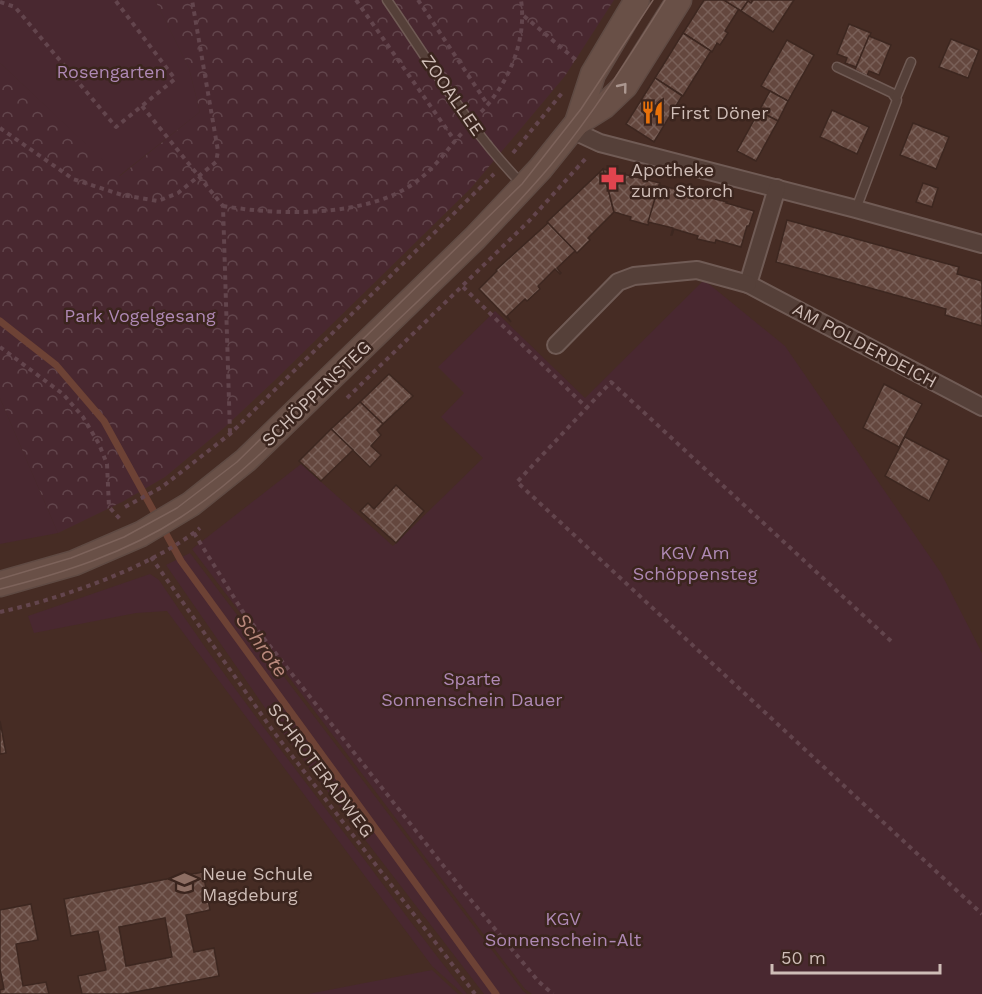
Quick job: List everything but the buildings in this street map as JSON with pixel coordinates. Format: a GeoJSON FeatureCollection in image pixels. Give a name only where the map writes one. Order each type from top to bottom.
{"type":"FeatureCollection","features":[{"type":"Feature","properties":{"kind":"main road","name":"SCHÖPPENSTEG"},"geometry":{"type":"LineString","coordinates":[[575,126],[593,74],[637,0]]}},
{"type":"Feature","properties":{"kind":"main road","name":"SCHÖPPENSTEG"},"geometry":{"type":"LineString","coordinates":[[0,584],[74,563],[141,534],[179,512],[228,476],[263,445],[475,238],[525,186],[575,126],[604,106],[626,86],[679,0]]}},
{"type":"Feature","properties":{"kind":"street"},"geometry":{"type":"LineString","coordinates":[[575,126],[600,143],[982,244]]}},
{"type":"Feature","properties":{"kind":"street"},"geometry":{"type":"LineString","coordinates":[[748,284],[777,188]]}},
{"type":"Feature","properties":{"kind":"street","name":"AM POLDERDEICH"},"geometry":{"type":"LineString","coordinates":[[556,345],[618,282],[630,277],[697,270],[748,284],[982,407]]}},
{"type":"Feature","properties":{"kind":"lane","name":"ZOOALLEE"},"geometry":{"type":"LineString","coordinates":[[387,0],[471,123],[503,164],[525,186]]}},
{"type":"Feature","properties":{"kind":"lane"},"geometry":{"type":"LineString","coordinates":[[856,209],[911,62]]}},
{"type":"Feature","properties":{"kind":"lane"},"geometry":{"type":"LineString","coordinates":[[837,67],[892,93],[896,98]]}},
{"type":"Feature","properties":{"kind":"path"},"geometry":{"type":"LineString","coordinates":[[0,2],[15,7],[116,127],[176,79],[115,0]]}},
{"type":"Feature","properties":{"kind":"path"},"geometry":{"type":"LineString","coordinates":[[0,128],[73,179],[122,195],[158,201],[178,193],[216,162],[218,151],[192,0]]}},
{"type":"Feature","properties":{"kind":"path"},"geometry":{"type":"LineString","coordinates":[[356,0],[454,141]]}},
{"type":"Feature","properties":{"kind":"path"},"geometry":{"type":"LineString","coordinates":[[418,0],[488,105]]}},
{"type":"Feature","properties":{"kind":"path"},"geometry":{"type":"LineString","coordinates":[[224,206],[256,212],[349,209],[391,197],[422,177],[496,96],[511,68],[524,16],[521,0]]}},
{"type":"Feature","properties":{"kind":"path"},"geometry":{"type":"LineString","coordinates":[[524,16],[572,55],[581,66]]}},
{"type":"Feature","properties":{"kind":"path"},"geometry":{"type":"LineString","coordinates":[[520,145],[563,92]]}},
{"type":"Feature","properties":{"kind":"path"},"geometry":{"type":"LineString","coordinates":[[141,106],[224,206],[230,434]]}},
{"type":"Feature","properties":{"kind":"path","name":"SCHÖPPENSTEG"},"geometry":{"type":"LineString","coordinates":[[125,507],[162,488],[230,434],[489,180]]}},
{"type":"Feature","properties":{"kind":"path"},"geometry":{"type":"LineString","coordinates":[[462,287],[587,408]]}},
{"type":"Feature","properties":{"kind":"path"},"geometry":{"type":"LineString","coordinates":[[0,347],[63,394],[83,417],[105,456],[108,470],[109,507],[114,512]]}},
{"type":"Feature","properties":{"kind":"path"},"geometry":{"type":"LineString","coordinates":[[891,641],[612,382],[517,482],[982,914]]}},
{"type":"Feature","properties":{"kind":"path","name":"SCHROTERADWEG"},"geometry":{"type":"LineString","coordinates":[[475,994],[273,731],[153,557],[192,534],[243,612],[461,888],[539,981],[553,994]]}},
{"type":"Feature","properties":{"kind":"green space","name":"Rosengarten"},"geometry":{"type":"Polygon","coordinates":[[[0,0],[155,0],[189,68],[200,112],[119,176],[0,63],[0,0]]]}},
{"type":"Feature","properties":{"kind":"green space","name":"Park Vogelgesang"},"geometry":{"type":"Polygon","coordinates":[[[155,0],[614,0],[565,76],[471,188],[274,381],[225,427],[165,477],[122,502],[58,533],[0,398],[0,63],[120,176],[200,112],[189,68],[155,0]]]}},
{"type":"Feature","properties":{"kind":"green space","name":"KGV Am Schöppensteg"},"geometry":{"type":"Polygon","coordinates":[[[704,280],[785,346],[941,573],[982,653],[982,994],[532,994],[525,989],[192,549],[301,464],[393,546],[483,458],[441,417],[464,393],[438,367],[495,311],[585,398],[704,280]]]}},
{"type":"Feature","properties":{"kind":"green space"},"geometry":{"type":"Polygon","coordinates":[[[0,398],[58,533],[0,544],[0,398]]]}},
{"type":"Feature","properties":{"kind":"green space"},"geometry":{"type":"Polygon","coordinates":[[[190,553],[527,994],[484,994],[279,728],[166,565],[190,553]]]}},
{"type":"Feature","properties":{"kind":"green space"},"geometry":{"type":"Polygon","coordinates":[[[150,574],[159,580],[251,710],[467,994],[463,994],[432,966],[167,611],[136,613],[34,633],[28,616],[150,574]]]}},
{"type":"Feature","properties":{"kind":"green space"},"geometry":{"type":"Polygon","coordinates":[[[432,970],[458,994],[308,994],[432,970]]]}},
{"type":"Feature","properties":{"kind":"waterway","name":"Schrote"},"geometry":{"type":"LineString","coordinates":[[0,321],[56,365],[104,421],[181,561],[496,994]]}},
{"type":"Feature","properties":{"kind":"tram line"},"geometry":{"type":"LineString","coordinates":[[0,579],[71,558],[124,537],[177,508],[237,462],[522,184],[581,109],[653,0]]}},
{"type":"Feature","properties":{"kind":"tram line"},"geometry":{"type":"LineString","coordinates":[[0,589],[70,569],[160,530],[205,500],[250,463],[455,266],[528,191],[567,145],[596,105],[665,0]]}},
{"type":"Feature","properties":{"kind":"place","name":"First Döner"},"geometry":{"type":"Point","coordinates":[652,112]}},
{"type":"Feature","properties":{"kind":"place","name":"Apotheke zum Storch"},"geometry":{"type":"Point","coordinates":[613,179]}},
{"type":"Feature","properties":{"kind":"place","name":"Neue Schule Magdeburg"},"geometry":{"type":"Point","coordinates":[184,883]}},
{"type":"Feature","properties":{"kind":"park label","name":"Sparte Sonnenschein Dauer"},"geometry":{"type":"Point","coordinates":[472,688]}},
{"type":"Feature","properties":{"kind":"park label","name":"KGV Sonnenschein-Alt"},"geometry":{"type":"Point","coordinates":[563,928]}}]}
